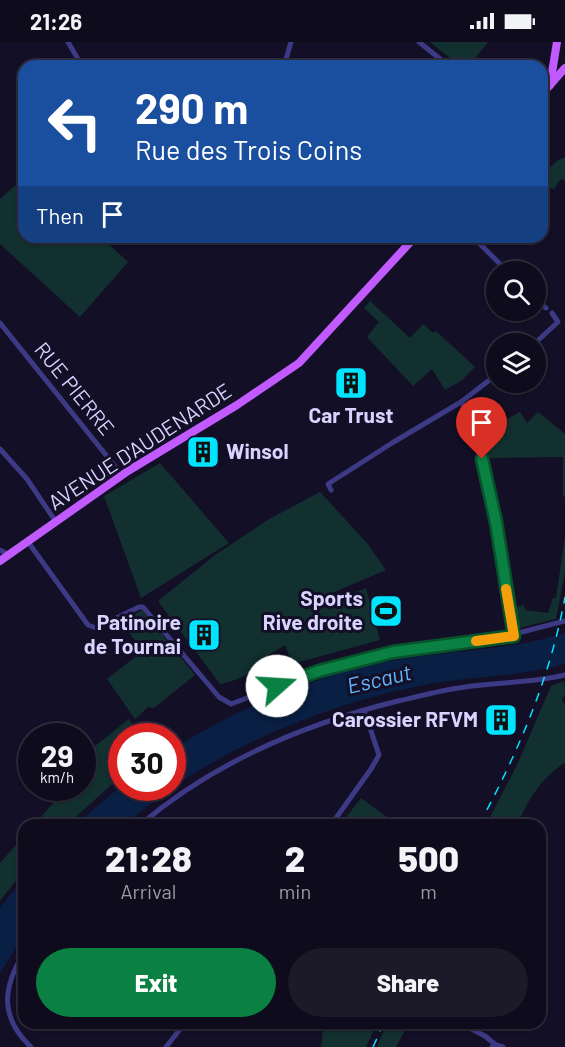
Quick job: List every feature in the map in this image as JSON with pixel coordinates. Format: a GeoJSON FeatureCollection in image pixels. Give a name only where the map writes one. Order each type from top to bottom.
{"type":"FeatureCollection","features":[{"type":"Feature","properties":{"kind":"main road"},"geometry":{"type":"LineString","coordinates":[[550,85],[557,42]]}},
{"type":"Feature","properties":{"kind":"main road"},"geometry":{"type":"LineString","coordinates":[[548,87],[565,68]]}},
{"type":"Feature","properties":{"kind":"main road","name":"AVENUE D'AUDENARDE"},"geometry":{"type":"LineString","coordinates":[[0,561],[4,552],[28,542],[122,476],[237,405],[299,363],[410,243]]}},
{"type":"Feature","properties":{"kind":"street"},"geometry":{"type":"LineString","coordinates":[[68,42],[78,60]]}},
{"type":"Feature","properties":{"kind":"street"},"geometry":{"type":"LineString","coordinates":[[286,60],[291,42]]}},
{"type":"Feature","properties":{"kind":"street"},"geometry":{"type":"LineString","coordinates":[[419,42],[442,60]]}},
{"type":"Feature","properties":{"kind":"street"},"geometry":{"type":"LineString","coordinates":[[479,243],[497,261]]}},
{"type":"Feature","properties":{"kind":"street"},"geometry":{"type":"LineString","coordinates":[[546,333],[558,322],[552,313]]}},
{"type":"Feature","properties":{"kind":"street","name":"RUE PIERRE"},"geometry":{"type":"LineString","coordinates":[[0,322],[122,476]]}},
{"type":"Feature","properties":{"kind":"street"},"geometry":{"type":"LineString","coordinates":[[331,490],[328,484],[461,402],[486,383]]}},
{"type":"Feature","properties":{"kind":"street"},"geometry":{"type":"LineString","coordinates":[[461,402],[473,420],[496,522],[514,636]]}},
{"type":"Feature","properties":{"kind":"street"},"geometry":{"type":"LineString","coordinates":[[0,449],[27,479],[57,522]]}},
{"type":"Feature","properties":{"kind":"street"},"geometry":{"type":"LineString","coordinates":[[28,542],[88,625],[96,628],[143,607],[219,697],[231,704],[319,671],[370,658],[434,646],[514,636],[565,621]]}},
{"type":"Feature","properties":{"kind":"street"},"geometry":{"type":"LineString","coordinates":[[148,819],[177,796],[251,753],[299,731],[364,710],[465,687],[541,681],[565,675]]}},
{"type":"Feature","properties":{"kind":"street"},"geometry":{"type":"LineString","coordinates":[[335,819],[379,755],[364,710]]}},
{"type":"Feature","properties":{"kind":"street"},"geometry":{"type":"LineString","coordinates":[[18,963],[11,975],[5,1000],[11,1025],[20,1038],[31,1047]]}},
{"type":"Feature","properties":{"kind":"street"},"geometry":{"type":"LineString","coordinates":[[166,1047],[180,1029]]}},
{"type":"Feature","properties":{"kind":"street"},"geometry":{"type":"LineString","coordinates":[[472,1029],[485,1036],[494,1046],[503,1047]]}},
{"type":"Feature","properties":{"kind":"green space"},"geometry":{"type":"Polygon","coordinates":[[[430,42],[488,42],[474,60],[452,60],[430,42]]]}},
{"type":"Feature","properties":{"kind":"green space"},"geometry":{"type":"Polygon","coordinates":[[[565,157],[565,181],[560,180],[554,189],[548,188],[548,169],[565,157]]]}},
{"type":"Feature","properties":{"kind":"green space"},"geometry":{"type":"Polygon","coordinates":[[[18,183],[18,243],[107,243],[128,262],[80,317],[0,244],[0,199],[18,183]]]}},
{"type":"Feature","properties":{"kind":"green space"},"geometry":{"type":"Polygon","coordinates":[[[370,301],[410,338],[423,324],[433,333],[436,331],[475,367],[461,381],[445,390],[432,369],[413,386],[367,337],[379,322],[364,308],[370,301]]]}},
{"type":"Feature","properties":{"kind":"green space"},"geometry":{"type":"Polygon","coordinates":[[[520,412],[527,423],[538,412],[565,434],[565,497],[563,496],[563,457],[488,458],[483,432],[520,412]]]}},
{"type":"Feature","properties":{"kind":"green space"},"geometry":{"type":"Polygon","coordinates":[[[160,463],[229,543],[141,598],[104,496],[160,463]]]}},
{"type":"Feature","properties":{"kind":"green space"},"geometry":{"type":"Polygon","coordinates":[[[320,492],[367,543],[386,570],[318,599],[322,606],[366,588],[380,640],[292,664],[285,645],[257,663],[246,675],[220,684],[158,601],[215,555],[269,519],[320,492]]]}},
{"type":"Feature","properties":{"kind":"green space"},"geometry":{"type":"Polygon","coordinates":[[[565,536],[565,572],[556,619],[519,628],[515,625],[512,608],[524,605],[525,610],[548,613],[553,598],[556,598],[565,536]]]}},
{"type":"Feature","properties":{"kind":"green space"},"geometry":{"type":"Polygon","coordinates":[[[142,610],[195,675],[154,708],[148,707],[135,719],[107,679],[143,651],[121,622],[142,610]]]}},
{"type":"Feature","properties":{"kind":"green space"},"geometry":{"type":"Polygon","coordinates":[[[564,681],[565,695],[562,699],[565,705],[565,763],[549,775],[536,790],[520,819],[489,819],[517,765],[551,686],[564,681]]]}},
{"type":"Feature","properties":{"kind":"green space"},"geometry":{"type":"Polygon","coordinates":[[[108,736],[108,788],[96,799],[96,745],[108,736]]]}},
{"type":"Feature","properties":{"kind":"green space"},"geometry":{"type":"Polygon","coordinates":[[[361,798],[390,819],[345,819],[361,798]]]}},
{"type":"Feature","properties":{"kind":"green space"},"geometry":{"type":"Polygon","coordinates":[[[55,801],[93,801],[74,819],[39,819],[55,801]]]}},
{"type":"Feature","properties":{"kind":"green space"},"geometry":{"type":"Polygon","coordinates":[[[18,843],[18,878],[0,901],[0,863],[18,843]]]}},
{"type":"Feature","properties":{"kind":"green space"},"geometry":{"type":"Polygon","coordinates":[[[325,1029],[374,1029],[366,1047],[321,1047],[325,1029]]]}},
{"type":"Feature","properties":{"kind":"green space"},"geometry":{"type":"Polygon","coordinates":[[[384,1029],[406,1029],[396,1047],[377,1047],[384,1029]]]}},
{"type":"Feature","properties":{"kind":"water","name":"Escaut"},"geometry":{"type":"Polygon","coordinates":[[[565,633],[565,664],[530,672],[425,685],[358,701],[262,737],[186,778],[186,741],[227,718],[283,693],[371,665],[545,639],[565,633]]]}},
{"type":"Feature","properties":{"kind":"water"},"geometry":{"type":"Polygon","coordinates":[[[108,797],[108,801],[155,801],[131,819],[82,819],[108,797]]]}},
{"type":"Feature","properties":{"kind":"water"},"geometry":{"type":"Polygon","coordinates":[[[18,886],[18,944],[0,973],[0,908],[18,886]]]}},
{"type":"Feature","properties":{"kind":"railway"},"geometry":{"type":"LineString","coordinates":[[482,819],[507,770],[531,714],[551,657],[565,597]]}},
{"type":"Feature","properties":{"kind":"railway"},"geometry":{"type":"LineString","coordinates":[[373,1047],[381,1029]]}},
{"type":"Feature","properties":{"kind":"slow traffic"},"geometry":{"type":"LineString","coordinates":[[476,641],[514,636],[506,589]]}},
{"type":"Feature","properties":{"kind":"place","name":"Car Trust"},"geometry":{"type":"Point","coordinates":[351,383]}},
{"type":"Feature","properties":{"kind":"place","name":"Winsol"},"geometry":{"type":"Point","coordinates":[203,452]}},
{"type":"Feature","properties":{"kind":"place","name":"Sports Rive droite"},"geometry":{"type":"Point","coordinates":[386,611]}},
{"type":"Feature","properties":{"kind":"place","name":"Patinoire de Tournai"},"geometry":{"type":"Point","coordinates":[204,635]}},
{"type":"Feature","properties":{"kind":"place","name":"Carossier RFVM"},"geometry":{"type":"Point","coordinates":[501,720]}},
{"type":"Feature","properties":{"kind":"route"},"geometry":{"type":"LineString","coordinates":[[277,686],[319,671],[393,652],[514,636],[496,522],[482,459]]}}]}
